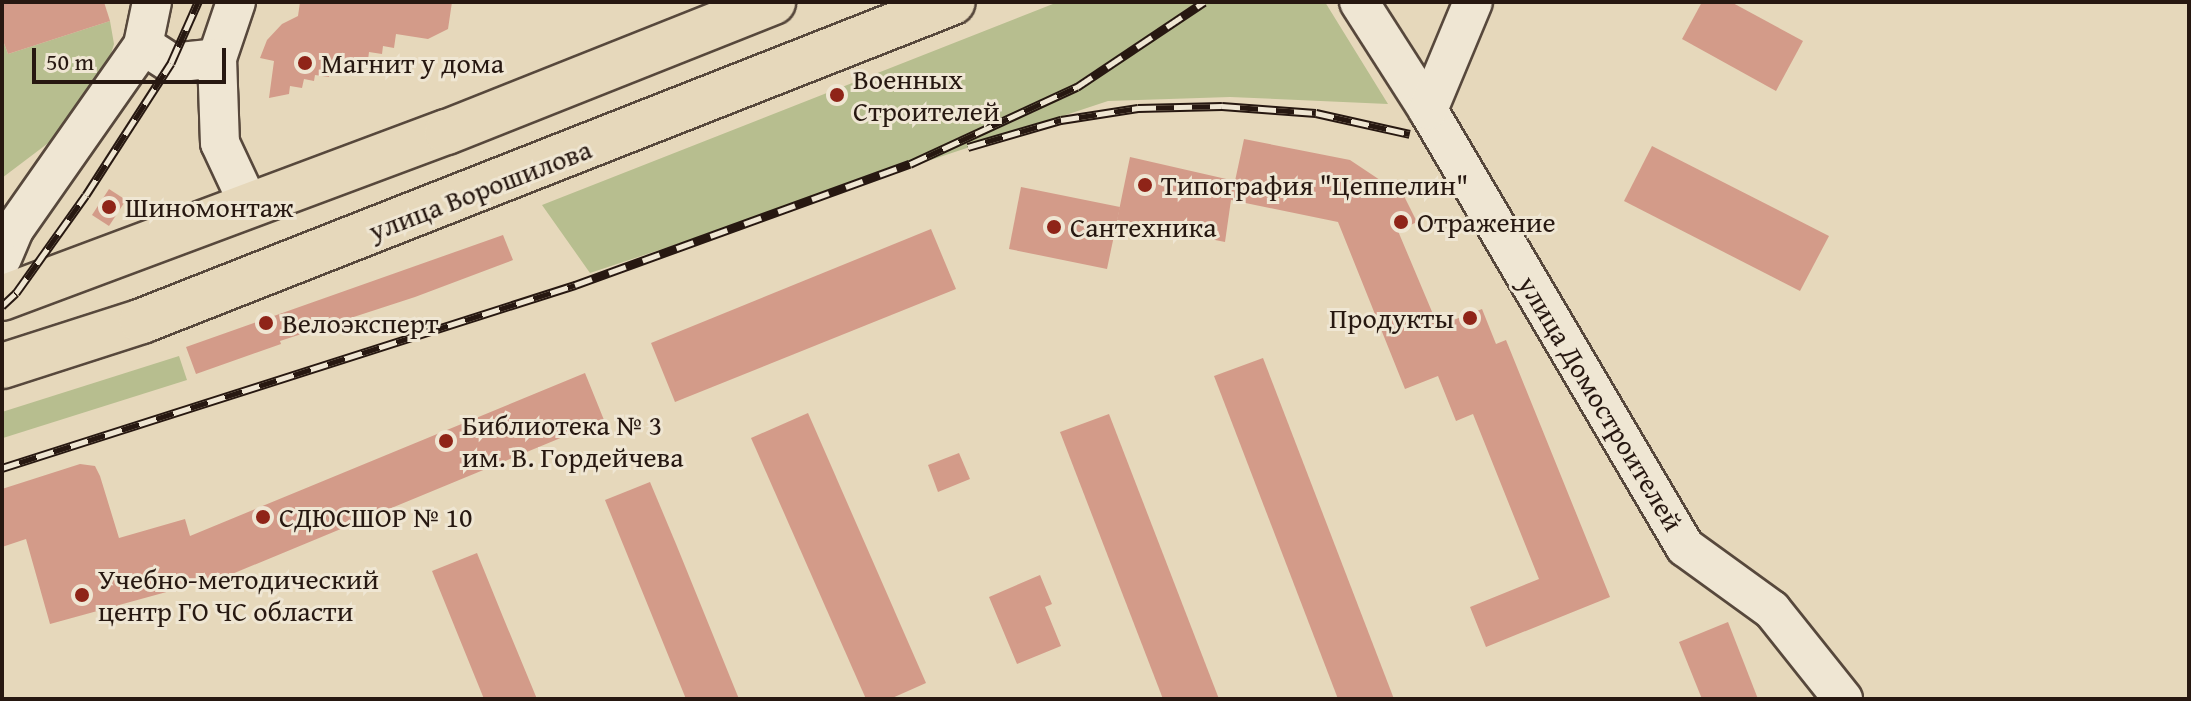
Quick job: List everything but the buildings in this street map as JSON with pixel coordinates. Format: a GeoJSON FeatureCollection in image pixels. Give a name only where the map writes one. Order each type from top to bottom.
{"type":"FeatureCollection","features":[{"type":"Feature","properties":{"kind":"main road"},"geometry":{"type":"LineString","coordinates":[[2,298],[462,127],[773,2]]}},
{"type":"Feature","properties":{"kind":"main road","name":"улица Ворошилова"},"geometry":{"type":"LineString","coordinates":[[2,366],[142,321],[953,2]]}},
{"type":"Feature","properties":{"kind":"street"},"geometry":{"type":"LineString","coordinates":[[2,258],[15,228],[143,45],[152,2]]}},
{"type":"Feature","properties":{"kind":"street"},"geometry":{"type":"LineString","coordinates":[[236,2],[217,58],[220,143],[249,205]]}},
{"type":"Feature","properties":{"kind":"street","name":"улица Домостроителей"},"geometry":{"type":"LineString","coordinates":[[1359,2],[1428,110],[1685,547],[1772,610],[1843,699]]}},
{"type":"Feature","properties":{"kind":"street"},"geometry":{"type":"LineString","coordinates":[[1428,110],[1473,2]]}},
{"type":"Feature","properties":{"kind":"street"},"geometry":{"type":"LineString","coordinates":[[143,45],[171,63],[217,58]]}},
{"type":"Feature","properties":{"kind":"green space"},"geometry":{"type":"Polygon","coordinates":[[[1058,2],[1325,2],[1388,104],[1230,97],[1108,101],[590,273],[542,205],[1058,2]]]}},
{"type":"Feature","properties":{"kind":"green space"},"geometry":{"type":"Polygon","coordinates":[[[110,21],[114,44],[103,80],[80,119],[2,178],[2,38],[8,54],[110,21]]]}},
{"type":"Feature","properties":{"kind":"green space"},"geometry":{"type":"Polygon","coordinates":[[[179,356],[187,380],[3,438],[2,412],[179,356]]]}},
{"type":"Feature","properties":{"kind":"railway"},"geometry":{"type":"LineString","coordinates":[[2,306],[16,293],[86,195],[171,63],[198,2]]}},
{"type":"Feature","properties":{"kind":"railway"},"geometry":{"type":"LineString","coordinates":[[2,468],[575,285],[910,164],[1077,87],[1204,2]]}},
{"type":"Feature","properties":{"kind":"railway"},"geometry":{"type":"LineString","coordinates":[[968,147],[1061,120],[1138,108],[1222,106],[1316,113],[1410,134]]}},
{"type":"Feature","properties":{"kind":"place","name":"Магнит у дома"},"geometry":{"type":"Point","coordinates":[305,63]}},
{"type":"Feature","properties":{"kind":"place","name":"Военных Строителей"},"geometry":{"type":"Point","coordinates":[837,95]}},
{"type":"Feature","properties":{"kind":"place","name":"Типография \"Цеппелин\""},"geometry":{"type":"Point","coordinates":[1145,185]}},
{"type":"Feature","properties":{"kind":"place","name":"Шиномонтаж"},"geometry":{"type":"Point","coordinates":[109,207]}},
{"type":"Feature","properties":{"kind":"place","name":"Отражение"},"geometry":{"type":"Point","coordinates":[1401,222]}},
{"type":"Feature","properties":{"kind":"place","name":"Сантехника"},"geometry":{"type":"Point","coordinates":[1054,227]}},
{"type":"Feature","properties":{"kind":"place","name":"Продукты"},"geometry":{"type":"Point","coordinates":[1470,318]}},
{"type":"Feature","properties":{"kind":"place","name":"Велоэксперт"},"geometry":{"type":"Point","coordinates":[266,323]}},
{"type":"Feature","properties":{"kind":"place","name":"Библиотека № 3 им. В. Гордейчева"},"geometry":{"type":"Point","coordinates":[446,441]}},
{"type":"Feature","properties":{"kind":"place","name":"СДЮСШОР № 10"},"geometry":{"type":"Point","coordinates":[263,517]}},
{"type":"Feature","properties":{"kind":"place","name":"Учебно-методический центр ГО ЧС области"},"geometry":{"type":"Point","coordinates":[82,595]}}]}
